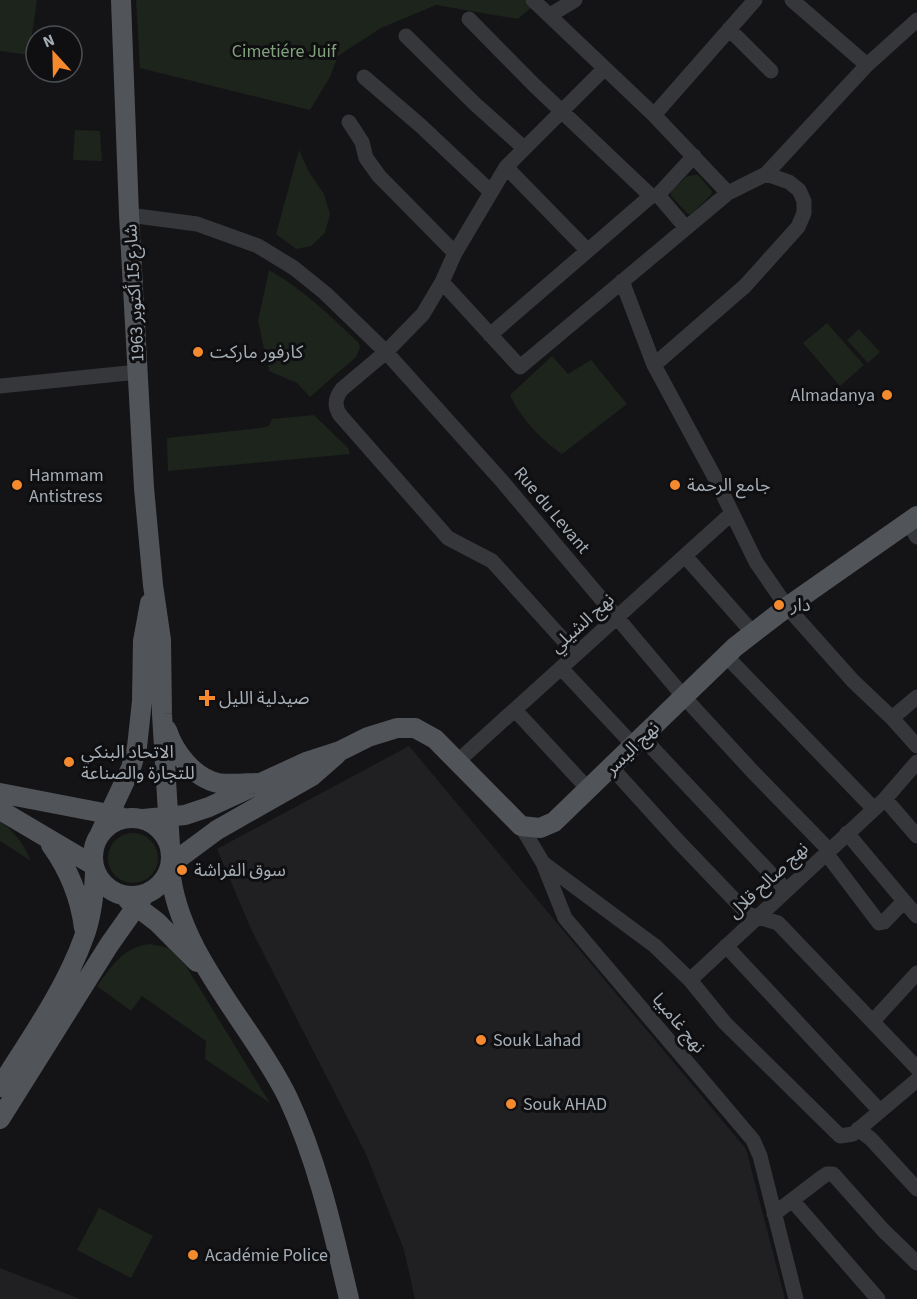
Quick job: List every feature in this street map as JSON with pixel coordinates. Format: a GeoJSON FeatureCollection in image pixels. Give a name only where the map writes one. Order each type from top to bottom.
{"type":"FeatureCollection","features":[{"type":"Feature","properties":{"kind":"main road","name":"شارع 15 أكتوبر 1963"},"geometry":{"type":"LineString","coordinates":[[121,0],[129,215],[144,488],[153,585],[161,640],[162,714],[172,889],[178,912],[211,975]]}},
{"type":"Feature","properties":{"kind":"main road","name":"نهج اليسر"},"geometry":{"type":"LineString","coordinates":[[521,826],[548,827],[726,656],[753,633],[787,607],[914,525]]}},
{"type":"Feature","properties":{"kind":"main road","name":"شارع 15 أكتوبر 1963"},"geometry":{"type":"LineString","coordinates":[[99,836],[131,768],[138,747],[142,701],[143,640],[153,585]]}},
{"type":"Feature","properties":{"kind":"main road"},"geometry":{"type":"LineString","coordinates":[[162,714],[169,735],[179,753],[203,777],[217,783],[265,782]]}},
{"type":"Feature","properties":{"kind":"main road"},"geometry":{"type":"LineString","coordinates":[[0,1087],[50,1006],[85,937],[93,902],[92,855],[99,836],[112,823],[185,815],[209,807],[306,762],[340,751],[368,737],[405,727],[425,732],[435,739],[521,826]]}},
{"type":"Feature","properties":{"kind":"main road"},"geometry":{"type":"LineString","coordinates":[[170,859],[312,776],[340,751]]}},
{"type":"Feature","properties":{"kind":"main road"},"geometry":{"type":"LineString","coordinates":[[0,793],[137,819],[155,825],[164,834],[170,859],[161,884],[141,900],[109,945],[0,1119]]}},
{"type":"Feature","properties":{"kind":"main road"},"geometry":{"type":"LineString","coordinates":[[0,810],[94,869],[110,890],[141,900],[157,922],[211,975],[287,1096],[320,1183],[349,1299]]}},
{"type":"Feature","properties":{"kind":"main road"},"geometry":{"type":"LineString","coordinates":[[48,840],[63,862],[74,885],[82,911],[85,937]]}},
{"type":"Feature","properties":{"kind":"street"},"geometry":{"type":"LineString","coordinates":[[533,0],[654,115],[728,193]]}},
{"type":"Feature","properties":{"kind":"street"},"geometry":{"type":"LineString","coordinates":[[550,15],[574,0]]}},
{"type":"Feature","properties":{"kind":"street"},"geometry":{"type":"LineString","coordinates":[[654,115],[755,0]]}},
{"type":"Feature","properties":{"kind":"street"},"geometry":{"type":"LineString","coordinates":[[792,0],[867,65]]}},
{"type":"Feature","properties":{"kind":"street"},"geometry":{"type":"LineString","coordinates":[[469,19],[562,112],[655,196],[686,228]]}},
{"type":"Feature","properties":{"kind":"street"},"geometry":{"type":"LineString","coordinates":[[442,282],[520,367],[728,193],[766,174],[867,65],[917,20]]}},
{"type":"Feature","properties":{"kind":"street"},"geometry":{"type":"LineString","coordinates":[[729,29],[771,71]]}},
{"type":"Feature","properties":{"kind":"street"},"geometry":{"type":"LineString","coordinates":[[406,36],[475,104],[524,148]]}},
{"type":"Feature","properties":{"kind":"street"},"geometry":{"type":"LineString","coordinates":[[576,654],[492,561],[448,538],[337,410],[336,399],[342,389],[386,352],[423,314],[442,282],[455,253],[506,167],[604,69]]}},
{"type":"Feature","properties":{"kind":"street"},"geometry":{"type":"LineString","coordinates":[[364,77],[421,126],[491,192]]}},
{"type":"Feature","properties":{"kind":"street"},"geometry":{"type":"LineString","coordinates":[[349,122],[362,142],[366,158],[379,176],[455,253]]}},
{"type":"Feature","properties":{"kind":"street"},"geometry":{"type":"LineString","coordinates":[[490,335],[588,250],[655,196],[694,156]]}},
{"type":"Feature","properties":{"kind":"street"},"geometry":{"type":"LineString","coordinates":[[506,167],[588,250]]}},
{"type":"Feature","properties":{"kind":"street"},"geometry":{"type":"LineString","coordinates":[[654,365],[745,286],[798,227],[804,213],[804,201],[799,190],[789,182],[766,174]]}},
{"type":"Feature","properties":{"kind":"street","name":"Rue du Levant"},"geometry":{"type":"LineString","coordinates":[[129,215],[197,224],[258,246],[294,268],[325,294],[386,352],[501,480],[684,697],[827,852],[879,922],[884,922],[904,901]]}},
{"type":"Feature","properties":{"kind":"street"},"geometry":{"type":"LineString","coordinates":[[622,281],[654,365],[714,476],[756,562],[787,607],[853,681],[892,718],[917,747]]}},
{"type":"Feature","properties":{"kind":"street"},"geometry":{"type":"LineString","coordinates":[[0,386],[138,372]]}},
{"type":"Feature","properties":{"kind":"street","name":"نهج الشيلي"},"geometry":{"type":"LineString","coordinates":[[458,761],[731,514]]}},
{"type":"Feature","properties":{"kind":"street"},"geometry":{"type":"LineString","coordinates":[[685,556],[753,633]]}},
{"type":"Feature","properties":{"kind":"street"},"geometry":{"type":"LineString","coordinates":[[726,656],[879,804],[917,836]]}},
{"type":"Feature","properties":{"kind":"street"},"geometry":{"type":"LineString","coordinates":[[561,668],[786,890]]}},
{"type":"Feature","properties":{"kind":"street"},"geometry":{"type":"LineString","coordinates":[[892,718],[917,697]]}},
{"type":"Feature","properties":{"kind":"street"},"geometry":{"type":"LineString","coordinates":[[514,710],[589,790]]}},
{"type":"Feature","properties":{"kind":"street","name":"نهج صالح قلال"},"geometry":{"type":"LineString","coordinates":[[690,980],[879,804],[917,762]]}},
{"type":"Feature","properties":{"kind":"street"},"geometry":{"type":"LineString","coordinates":[[612,768],[748,914],[778,923],[917,1068]]}},
{"type":"Feature","properties":{"kind":"street"},"geometry":{"type":"LineString","coordinates":[[521,826],[543,862],[655,946],[690,980],[725,1023],[840,1136],[853,1134],[917,1080]]}},
{"type":"Feature","properties":{"kind":"street"},"geometry":{"type":"LineString","coordinates":[[847,834],[917,916]]}},
{"type":"Feature","properties":{"kind":"street","name":"نهج غامبيا"},"geometry":{"type":"LineString","coordinates":[[543,862],[565,918],[753,1140],[760,1156],[796,1299]]}},
{"type":"Feature","properties":{"kind":"street"},"geometry":{"type":"LineString","coordinates":[[726,946],[880,1111]]}},
{"type":"Feature","properties":{"kind":"street"},"geometry":{"type":"LineString","coordinates":[[873,1020],[917,973]]}},
{"type":"Feature","properties":{"kind":"street"},"geometry":{"type":"LineString","coordinates":[[858,1129],[871,1139],[917,1189]]}},
{"type":"Feature","properties":{"kind":"street"},"geometry":{"type":"LineString","coordinates":[[774,1214],[827,1174],[833,1174],[883,1230],[917,1263]]}},
{"type":"Feature","properties":{"kind":"street"},"geometry":{"type":"LineString","coordinates":[[792,1200],[878,1299]]}},
{"type":"Feature","properties":{"kind":"shaded area","name":"Souk Lahad"},"geometry":{"type":"Polygon","coordinates":[[[409,746],[746,1149],[785,1299],[415,1299],[404,1250],[366,1154],[252,931],[217,849],[409,746]]]}},
{"type":"Feature","properties":{"kind":"shaded area"},"geometry":{"type":"Polygon","coordinates":[[[0,1268],[80,1299],[0,1299],[0,1268]]]}},
{"type":"Feature","properties":{"kind":"green space"},"geometry":{"type":"Polygon","coordinates":[[[0,0],[37,0],[34,24],[24,24],[24,54],[0,51],[0,0]]]}},
{"type":"Feature","properties":{"kind":"green space","name":"Cimetiére Juif"},"geometry":{"type":"Polygon","coordinates":[[[136,0],[525,0],[532,7],[518,19],[436,5],[381,28],[338,56],[330,77],[310,110],[140,68],[136,0]]]}},
{"type":"Feature","properties":{"kind":"green space"},"geometry":{"type":"Polygon","coordinates":[[[75,130],[100,131],[102,161],[73,160],[75,130]]]}},
{"type":"Feature","properties":{"kind":"green space"},"geometry":{"type":"Polygon","coordinates":[[[299,150],[309,172],[324,194],[330,214],[325,233],[311,246],[296,249],[276,234],[299,150]]]}},
{"type":"Feature","properties":{"kind":"green space"},"geometry":{"type":"Polygon","coordinates":[[[698,175],[712,191],[711,195],[691,214],[688,214],[671,196],[671,192],[686,177],[698,175]]]}},
{"type":"Feature","properties":{"kind":"green space"},"geometry":{"type":"Polygon","coordinates":[[[269,270],[293,285],[315,303],[358,342],[360,347],[356,357],[310,397],[297,383],[269,371],[258,321],[269,270]]]}},
{"type":"Feature","properties":{"kind":"green space"},"geometry":{"type":"Polygon","coordinates":[[[827,323],[864,365],[840,386],[803,343],[827,323]]]}},
{"type":"Feature","properties":{"kind":"green space"},"geometry":{"type":"Polygon","coordinates":[[[859,329],[880,352],[868,363],[847,340],[859,329]]]}},
{"type":"Feature","properties":{"kind":"green space"},"geometry":{"type":"Polygon","coordinates":[[[552,356],[568,374],[591,360],[627,404],[562,454],[532,428],[519,412],[510,395],[552,356]]]}},
{"type":"Feature","properties":{"kind":"green space"},"geometry":{"type":"Polygon","coordinates":[[[314,415],[348,448],[350,454],[168,471],[167,438],[260,428],[269,426],[272,419],[314,415]]]}},
{"type":"Feature","properties":{"kind":"green space"},"geometry":{"type":"Polygon","coordinates":[[[0,821],[18,839],[31,861],[0,841],[0,821]]]}},
{"type":"Feature","properties":{"kind":"green space"},"geometry":{"type":"Polygon","coordinates":[[[133,833],[142,835],[153,844],[158,858],[156,867],[147,878],[133,883],[124,881],[113,872],[108,858],[110,849],[119,838],[133,833]]]}},
{"type":"Feature","properties":{"kind":"green space"},"geometry":{"type":"Polygon","coordinates":[[[150,944],[169,948],[186,966],[270,1103],[205,1059],[206,1041],[142,996],[131,1011],[97,986],[125,953],[150,944]]]}},
{"type":"Feature","properties":{"kind":"green space"},"geometry":{"type":"Polygon","coordinates":[[[99,1208],[153,1236],[131,1278],[77,1250],[99,1208]]]}},
{"type":"Feature","properties":{"kind":"place","name":"كارفور ماركت"},"geometry":{"type":"Point","coordinates":[198,352]}},
{"type":"Feature","properties":{"kind":"place","name":"Almadanya"},"geometry":{"type":"Point","coordinates":[887,395]}},
{"type":"Feature","properties":{"kind":"place","name":"Hammam Antistress"},"geometry":{"type":"Point","coordinates":[17,485]}},
{"type":"Feature","properties":{"kind":"place","name":"جامع الرحمة"},"geometry":{"type":"Point","coordinates":[675,485]}},
{"type":"Feature","properties":{"kind":"place","name":"دار"},"geometry":{"type":"Point","coordinates":[779,605]}},
{"type":"Feature","properties":{"kind":"place","name":"صيدلية الليل"},"geometry":{"type":"Point","coordinates":[207,698]}},
{"type":"Feature","properties":{"kind":"place","name":"الاتحاد البنكي للتجارة والصناعة"},"geometry":{"type":"Point","coordinates":[69,762]}},
{"type":"Feature","properties":{"kind":"place","name":"سوق الفراشة"},"geometry":{"type":"Point","coordinates":[182,870]}},
{"type":"Feature","properties":{"kind":"place","name":"Souk Lahad"},"geometry":{"type":"Point","coordinates":[481,1040]}},
{"type":"Feature","properties":{"kind":"place","name":"Souk AHAD"},"geometry":{"type":"Point","coordinates":[511,1104]}},
{"type":"Feature","properties":{"kind":"place","name":"Académie Police"},"geometry":{"type":"Point","coordinates":[193,1255]}}]}
